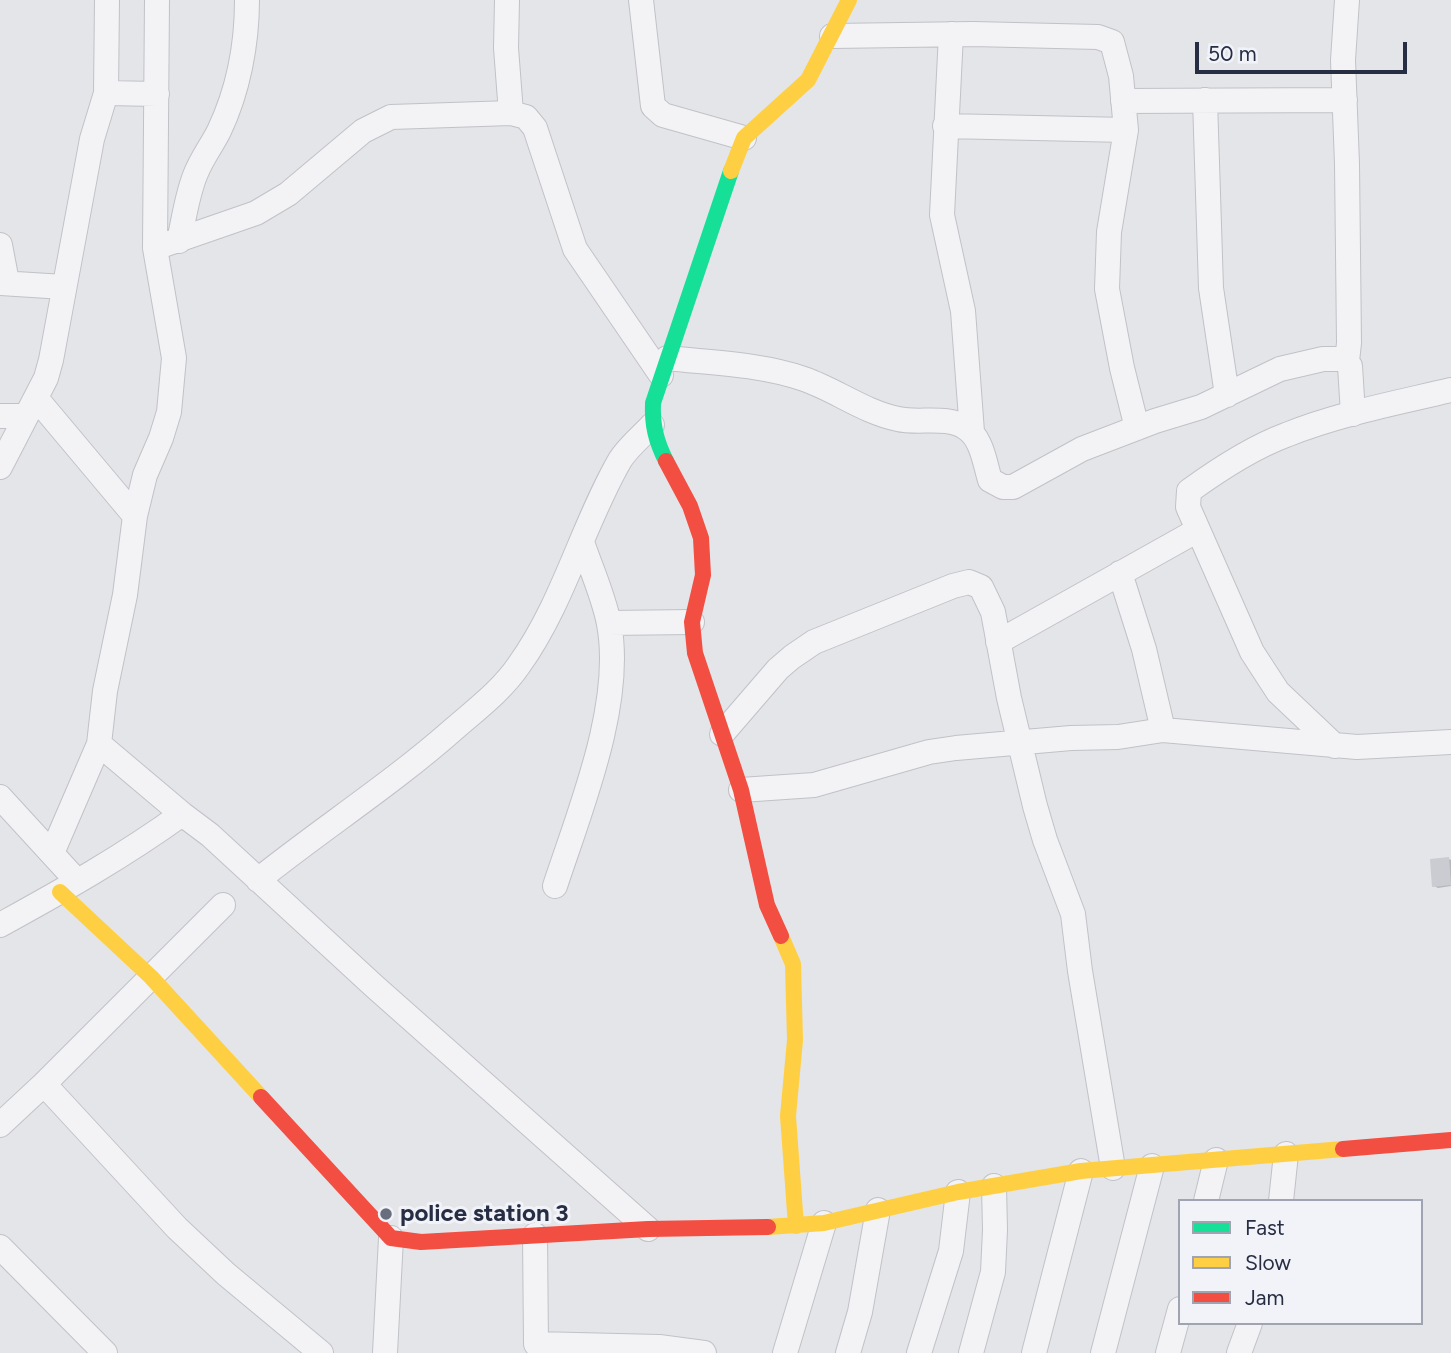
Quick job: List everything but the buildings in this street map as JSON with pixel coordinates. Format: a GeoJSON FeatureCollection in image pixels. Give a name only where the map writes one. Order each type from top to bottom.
{"type":"FeatureCollection","features":[{"type":"Feature","properties":{"kind":"street"},"geometry":{"type":"LineString","coordinates":[[0,467],[46,378],[51,360],[92,139],[106,93],[107,0]]}},
{"type":"Feature","properties":{"kind":"street"},"geometry":{"type":"LineString","coordinates":[[52,853],[99,744],[105,691],[125,595],[135,516],[145,475],[169,412],[172,388],[174,358],[155,248],[158,0]]}},
{"type":"Feature","properties":{"kind":"street"},"geometry":{"type":"LineString","coordinates":[[179,241],[194,176],[218,134],[236,85],[247,0]]}},
{"type":"Feature","properties":{"kind":"street"},"geometry":{"type":"LineString","coordinates":[[507,0],[506,48],[511,113]]}},
{"type":"Feature","properties":{"kind":"street"},"geometry":{"type":"LineString","coordinates":[[641,0],[653,106],[663,115],[744,138]]}},
{"type":"Feature","properties":{"kind":"street"},"geometry":{"type":"LineString","coordinates":[[796,1226],[788,1116],[795,1040],[793,964],[767,905],[741,790],[695,653],[692,622],[703,575],[701,538],[690,506],[659,448],[652,425],[653,403],[664,367],[722,193],[744,138],[808,80],[849,0]]}},
{"type":"Feature","properties":{"kind":"street"},"geometry":{"type":"LineString","coordinates":[[1347,0],[1343,60],[1347,164],[1347,361],[1350,366],[1353,414]]}},
{"type":"Feature","properties":{"kind":"street"},"geometry":{"type":"LineString","coordinates":[[832,36],[951,34],[1098,37],[1112,42],[1117,54],[1126,130],[1109,232],[1107,289],[1137,428]]}},
{"type":"Feature","properties":{"kind":"street"},"geometry":{"type":"LineString","coordinates":[[951,34],[942,215],[963,311],[972,432],[990,480],[1003,487],[1013,487],[1082,449],[1201,407],[1280,369],[1323,359],[1347,361]]}},
{"type":"Feature","properties":{"kind":"street"},"geometry":{"type":"LineString","coordinates":[[106,93],[156,94]]}},
{"type":"Feature","properties":{"kind":"street"},"geometry":{"type":"LineString","coordinates":[[1205,100],[1211,288],[1227,395]]}},
{"type":"Feature","properties":{"kind":"street"},"geometry":{"type":"LineString","coordinates":[[1124,101],[1345,100]]}},
{"type":"Feature","properties":{"kind":"street"},"geometry":{"type":"LineString","coordinates":[[155,248],[256,213],[288,194],[362,131],[391,117],[511,113],[526,117],[535,128],[575,249],[664,367]]}},
{"type":"Feature","properties":{"kind":"street"},"geometry":{"type":"LineString","coordinates":[[945,126],[1126,130]]}},
{"type":"Feature","properties":{"kind":"street"},"geometry":{"type":"LineString","coordinates":[[0,245],[4,282],[64,287]]}},
{"type":"Feature","properties":{"kind":"street"},"geometry":{"type":"LineString","coordinates":[[664,367],[765,369],[805,379],[862,407],[899,420],[953,422],[972,432]]}},
{"type":"Feature","properties":{"kind":"street"},"geometry":{"type":"LineString","coordinates":[[1335,746],[1278,692],[1258,662],[1188,508],[1189,491],[1268,443],[1297,431],[1451,390]]}},
{"type":"Feature","properties":{"kind":"street"},"geometry":{"type":"LineString","coordinates":[[31,407],[135,516]]}},
{"type":"Feature","properties":{"kind":"street"},"geometry":{"type":"LineString","coordinates":[[0,416],[31,407]]}},
{"type":"Feature","properties":{"kind":"street"},"geometry":{"type":"LineString","coordinates":[[257,880],[391,782],[494,695],[519,665],[556,604],[608,482],[621,458],[652,425]]}},
{"type":"Feature","properties":{"kind":"street"},"geometry":{"type":"LineString","coordinates":[[998,642],[1198,530]]}},
{"type":"Feature","properties":{"kind":"street"},"geometry":{"type":"LineString","coordinates":[[555,886],[602,734],[611,682],[609,623],[582,542]]}},
{"type":"Feature","properties":{"kind":"street"},"geometry":{"type":"LineString","coordinates":[[1120,573],[1144,649],[1163,730]]}},
{"type":"Feature","properties":{"kind":"street"},"geometry":{"type":"LineString","coordinates":[[722,734],[778,669],[814,642],[953,586],[969,582],[981,587],[993,612],[1019,742],[1045,840],[1073,914],[1112,1168]]}},
{"type":"Feature","properties":{"kind":"street"},"geometry":{"type":"LineString","coordinates":[[609,623],[692,622]]}},
{"type":"Feature","properties":{"kind":"street"},"geometry":{"type":"LineString","coordinates":[[741,790],[814,785],[929,752],[989,743],[1118,737],[1163,730],[1357,747],[1451,742]]}},
{"type":"Feature","properties":{"kind":"street"},"geometry":{"type":"LineString","coordinates":[[99,744],[210,835],[648,1229]]}},
{"type":"Feature","properties":{"kind":"street"},"geometry":{"type":"LineString","coordinates":[[0,797],[52,853],[69,886],[391,1238],[421,1242],[648,1229],[796,1226],[824,1223],[958,1192],[1081,1171],[1451,1140]]}},
{"type":"Feature","properties":{"kind":"street"},"geometry":{"type":"LineString","coordinates":[[0,925],[155,834],[182,814]]}},
{"type":"Feature","properties":{"kind":"street"},"geometry":{"type":"LineString","coordinates":[[0,1125],[223,905]]}},
{"type":"Feature","properties":{"kind":"street"},"geometry":{"type":"LineString","coordinates":[[44,1084],[177,1228],[226,1274],[321,1353]]}},
{"type":"Feature","properties":{"kind":"street"},"geometry":{"type":"LineString","coordinates":[[1281,1199],[1286,1154]]}},
{"type":"Feature","properties":{"kind":"street"},"geometry":{"type":"LineString","coordinates":[[1206,1199],[1216,1160]]}},
{"type":"Feature","properties":{"kind":"street"},"geometry":{"type":"LineString","coordinates":[[1102,1353],[1152,1166]]}},
{"type":"Feature","properties":{"kind":"street"},"geometry":{"type":"LineString","coordinates":[[1034,1353],[1046,1316],[1081,1171]]}},
{"type":"Feature","properties":{"kind":"street"},"geometry":{"type":"LineString","coordinates":[[971,1353],[993,1272],[994,1186]]}},
{"type":"Feature","properties":{"kind":"street"},"geometry":{"type":"LineString","coordinates":[[919,1353],[951,1251],[958,1192]]}},
{"type":"Feature","properties":{"kind":"street"},"geometry":{"type":"LineString","coordinates":[[848,1353],[860,1312],[878,1210]]}},
{"type":"Feature","properties":{"kind":"street"},"geometry":{"type":"LineString","coordinates":[[785,1353],[824,1223]]}},
{"type":"Feature","properties":{"kind":"street"},"geometry":{"type":"LineString","coordinates":[[535,1235],[537,1344],[659,1347],[704,1353]]}},
{"type":"Feature","properties":{"kind":"street"},"geometry":{"type":"LineString","coordinates":[[385,1353],[391,1238]]}},
{"type":"Feature","properties":{"kind":"street"},"geometry":{"type":"LineString","coordinates":[[0,1247],[105,1353]]}},
{"type":"Feature","properties":{"kind":"street"},"geometry":{"type":"LineString","coordinates":[[1168,1353],[1178,1316]]}},
{"type":"Feature","properties":{"kind":"street"},"geometry":{"type":"LineString","coordinates":[[1239,1353],[1249,1325]]}},
{"type":"Feature","properties":{"kind":"traffic: fast"},"geometry":{"type":"LineString","coordinates":[[666,461],[655,433],[653,403],[731,171]]}},
{"type":"Feature","properties":{"kind":"traffic: slow"},"geometry":{"type":"LineString","coordinates":[[731,171],[744,138],[808,80],[849,0]]}},
{"type":"Feature","properties":{"kind":"traffic: slow"},"geometry":{"type":"LineString","coordinates":[[60,892],[151,977],[261,1097]]}},
{"type":"Feature","properties":{"kind":"traffic: slow"},"geometry":{"type":"LineString","coordinates":[[781,936],[793,964],[795,1040],[788,1116],[796,1226]]}},
{"type":"Feature","properties":{"kind":"traffic: slow"},"geometry":{"type":"LineString","coordinates":[[768,1227],[824,1223],[958,1192],[1081,1171],[1343,1149]]}},
{"type":"Feature","properties":{"kind":"traffic: jam"},"geometry":{"type":"LineString","coordinates":[[666,461],[690,506],[701,538],[703,575],[692,622],[695,653],[741,790],[767,905],[781,936]]}},
{"type":"Feature","properties":{"kind":"traffic: jam"},"geometry":{"type":"LineString","coordinates":[[261,1097],[391,1238],[421,1242],[648,1229],[768,1227]]}},
{"type":"Feature","properties":{"kind":"traffic: jam"},"geometry":{"type":"LineString","coordinates":[[1343,1149],[1451,1140]]}},
{"type":"Feature","properties":{"kind":"place","name":"police station 3"},"geometry":{"type":"Point","coordinates":[386,1214]}}]}
